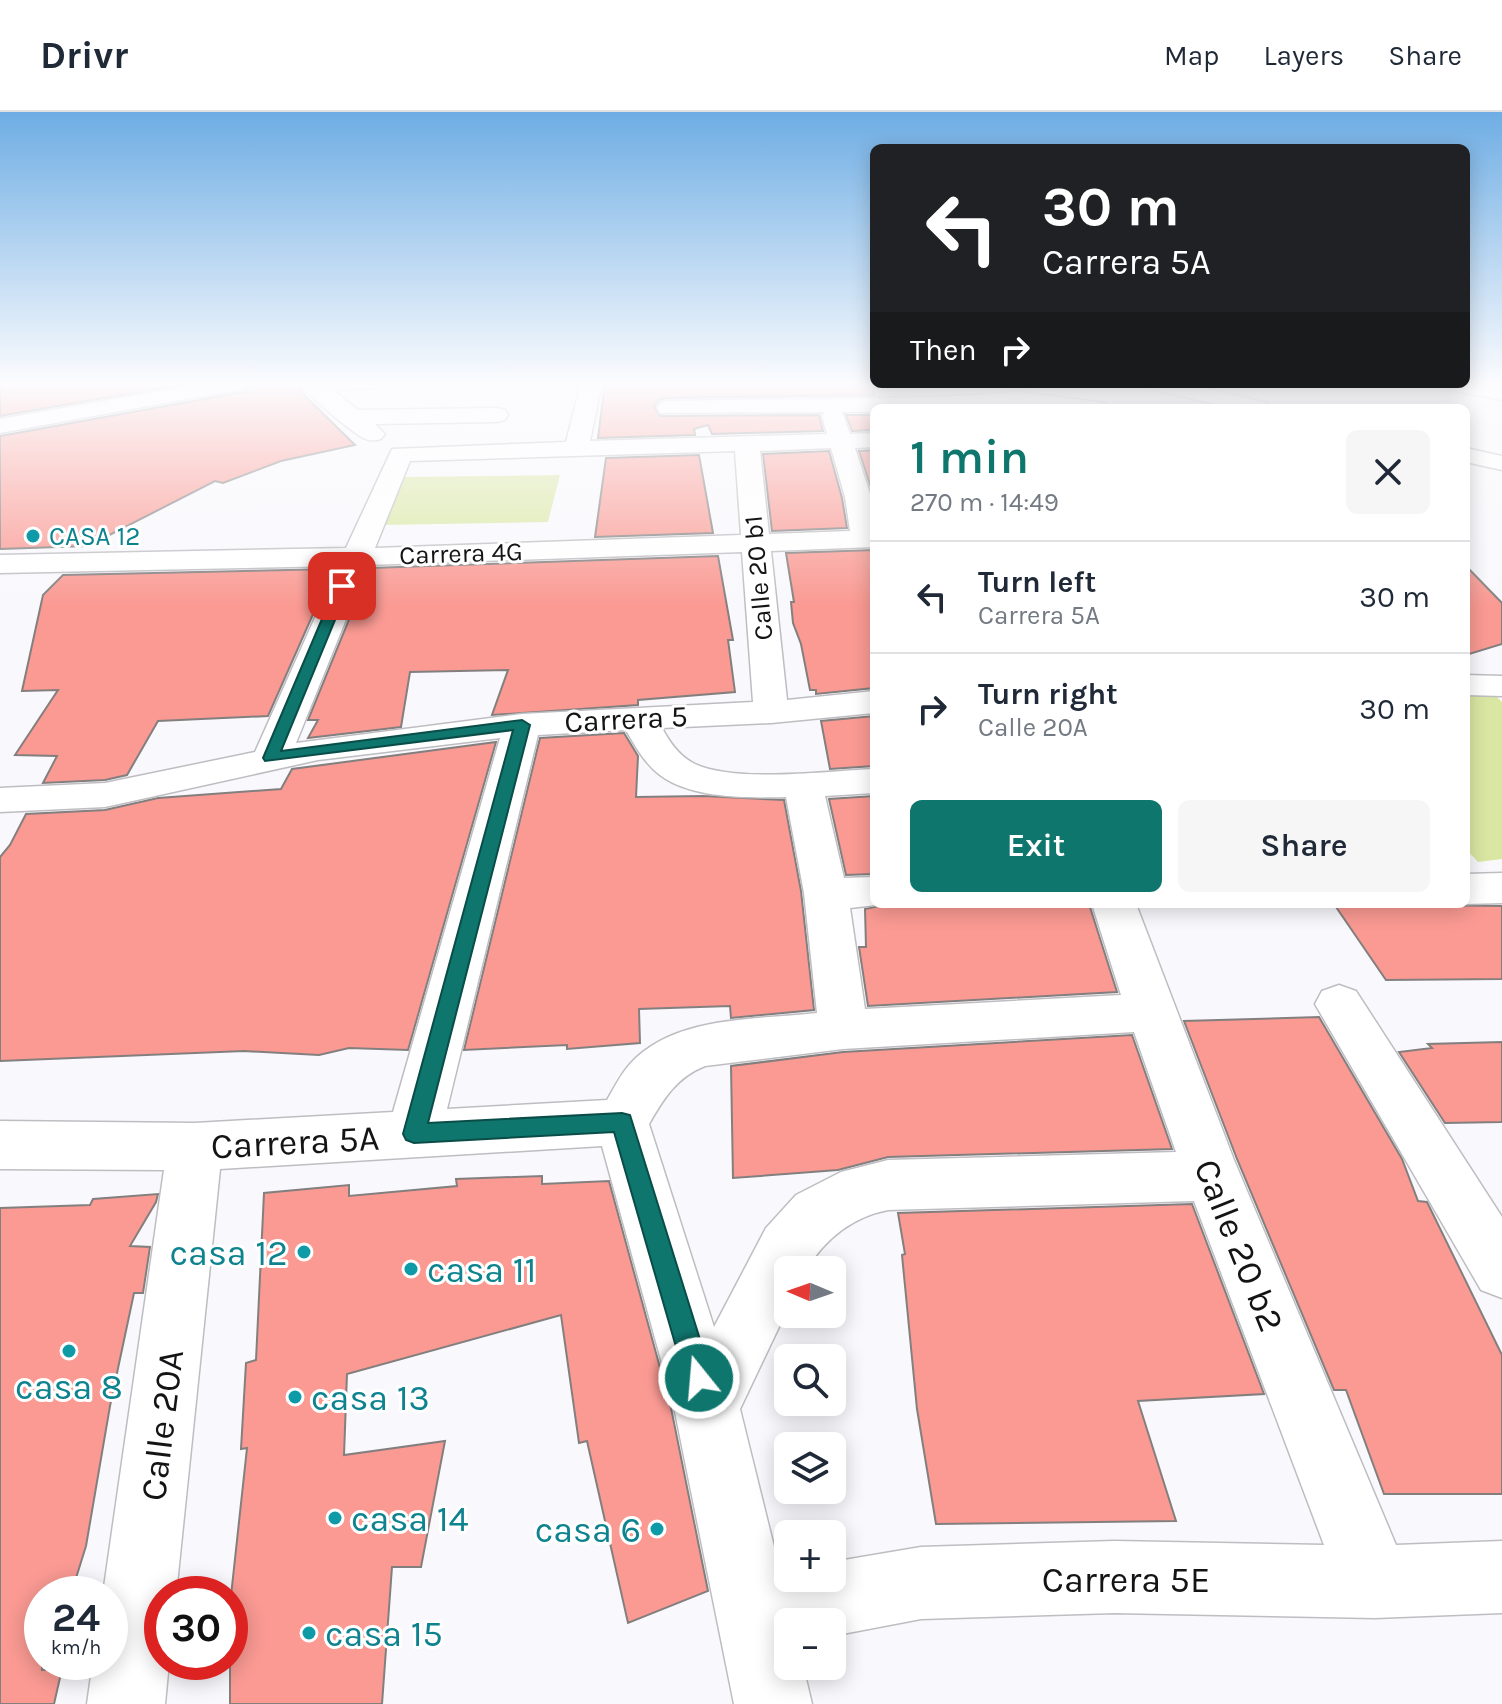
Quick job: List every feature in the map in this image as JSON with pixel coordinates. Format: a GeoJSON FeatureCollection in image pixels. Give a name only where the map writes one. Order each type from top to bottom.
{"type":"FeatureCollection","features":[{"type":"Feature","properties":{"kind":"street"},"geometry":{"type":"LineString","coordinates":[[271,758],[354,557],[399,457]]}},
{"type":"Feature","properties":{"kind":"street","name":"Calle 20 b1"},"geometry":{"type":"LineString","coordinates":[[748,457],[771,712]]}},
{"type":"Feature","properties":{"kind":"street"},"geometry":{"type":"LineString","coordinates":[[846,457],[866,497],[870,540]]}},
{"type":"Feature","properties":{"kind":"street","name":"Carrera 4G"},"geometry":{"type":"LineString","coordinates":[[0,564],[354,557],[870,540]]}},
{"type":"Feature","properties":{"kind":"street"},"geometry":{"type":"LineString","coordinates":[[1470,685],[1502,686]]}},
{"type":"Feature","properties":{"kind":"street","name":"Carrera 5"},"geometry":{"type":"LineString","coordinates":[[0,800],[105,795],[318,749],[522,725],[771,712],[870,702]]}},
{"type":"Feature","properties":{"kind":"street"},"geometry":{"type":"LineString","coordinates":[[637,717],[657,752],[682,773],[734,782],[870,781]]}},
{"type":"Feature","properties":{"kind":"street"},"geometry":{"type":"LineString","coordinates":[[414,1134],[522,725]]}},
{"type":"Feature","properties":{"kind":"street"},"geometry":{"type":"LineString","coordinates":[[803,783],[826,893],[843,1030]]}},
{"type":"Feature","properties":{"kind":"street"},"geometry":{"type":"LineString","coordinates":[[826,893],[870,892]]}},
{"type":"Feature","properties":{"kind":"street","name":"Calle 20 b2"},"geometry":{"type":"LineString","coordinates":[[1115,908],[1150,1012],[1212,1176],[1375,1582]]}},
{"type":"Feature","properties":{"kind":"street"},"geometry":{"type":"LineString","coordinates":[[1339,1004],[1499,1259]]}},
{"type":"Feature","properties":{"kind":"street"},"geometry":{"type":"LineString","coordinates":[[773,1704],[707,1407],[622,1122],[648,1079],[673,1057],[701,1046],[843,1030],[1150,1012]]}},
{"type":"Feature","properties":{"kind":"street","name":"Carrera 5A"},"geometry":{"type":"LineString","coordinates":[[0,1145],[195,1147],[622,1122]]}},
{"type":"Feature","properties":{"kind":"street","name":"Calle 20A"},"geometry":{"type":"LineString","coordinates":[[126,1704],[195,1147]]}},
{"type":"Feature","properties":{"kind":"street"},"geometry":{"type":"LineString","coordinates":[[707,1407],[787,1247],[816,1214],[861,1190],[888,1185],[1212,1176]]}},
{"type":"Feature","properties":{"kind":"street","name":"Carrera 5E"},"geometry":{"type":"LineString","coordinates":[[753,1613],[921,1583],[1114,1577],[1375,1582],[1502,1577]]}},
{"type":"Feature","properties":{"kind":"green space"},"geometry":{"type":"Polygon","coordinates":[[[560,475],[548,522],[381,525],[405,477],[560,475]]]}},
{"type":"Feature","properties":{"kind":"green space"},"geometry":{"type":"Polygon","coordinates":[[[1470,691],[1491,691],[1502,702],[1502,859],[1478,862],[1470,853],[1470,691]]]}},
{"type":"Feature","properties":{"kind":"building"},"geometry":{"type":"Polygon","coordinates":[[[0,457],[298,457],[223,483],[215,481],[88,546],[0,549],[0,457]]]}},
{"type":"Feature","properties":{"kind":"building"},"geometry":{"type":"Polygon","coordinates":[[[699,457],[713,533],[595,537],[606,458],[699,457]]]}},
{"type":"Feature","properties":{"kind":"building"},"geometry":{"type":"Polygon","coordinates":[[[763,457],[831,457],[847,528],[772,531],[763,457]]]}},
{"type":"Feature","properties":{"kind":"building"},"geometry":{"type":"Polygon","coordinates":[[[861,457],[870,457],[870,485],[861,457]]]}},
{"type":"Feature","properties":{"kind":"building"},"geometry":{"type":"Polygon","coordinates":[[[870,550],[870,688],[816,694],[816,690],[810,690],[801,644],[793,623],[791,602],[794,602],[786,553],[870,550]]]}},
{"type":"Feature","properties":{"kind":"building"},"geometry":{"type":"Polygon","coordinates":[[[718,556],[733,640],[728,640],[735,692],[638,700],[638,705],[492,715],[508,670],[410,672],[401,727],[308,738],[318,720],[308,720],[370,568],[718,556]]]}},
{"type":"Feature","properties":{"kind":"building"},"geometry":{"type":"Polygon","coordinates":[[[333,569],[268,716],[158,721],[127,775],[105,780],[43,783],[57,756],[15,755],[58,690],[22,691],[43,595],[63,575],[333,569]]]}},
{"type":"Feature","properties":{"kind":"building"},"geometry":{"type":"Polygon","coordinates":[[[1470,570],[1502,603],[1502,644],[1470,654],[1470,570]]]}},
{"type":"Feature","properties":{"kind":"building"},"geometry":{"type":"Polygon","coordinates":[[[870,716],[870,766],[830,769],[821,721],[870,716]]]}},
{"type":"Feature","properties":{"kind":"building"},"geometry":{"type":"Polygon","coordinates":[[[624,733],[638,756],[636,797],[784,800],[801,891],[814,1010],[731,1018],[730,1006],[639,1009],[640,1043],[567,1049],[567,1045],[464,1050],[540,738],[624,733]]]}},
{"type":"Feature","properties":{"kind":"building"},"geometry":{"type":"Polygon","coordinates":[[[496,742],[408,1050],[349,1048],[319,1055],[244,1051],[0,1061],[0,857],[26,814],[105,810],[158,798],[281,789],[292,769],[496,742]]]}},
{"type":"Feature","properties":{"kind":"building"},"geometry":{"type":"Polygon","coordinates":[[[870,796],[870,874],[846,875],[829,799],[870,796]]]}},
{"type":"Feature","properties":{"kind":"building"},"geometry":{"type":"Polygon","coordinates":[[[1502,906],[1502,979],[1386,980],[1337,908],[1502,906]]]}},
{"type":"Feature","properties":{"kind":"building"},"geometry":{"type":"Polygon","coordinates":[[[1090,908],[1117,992],[868,1006],[859,947],[866,947],[865,909],[1090,908]]]}},
{"type":"Feature","properties":{"kind":"building"},"geometry":{"type":"Polygon","coordinates":[[[1319,1017],[1402,1159],[1418,1201],[1427,1202],[1502,1355],[1502,1494],[1384,1494],[1346,1390],[1334,1390],[1237,1159],[1184,1021],[1319,1017]]]}},
{"type":"Feature","properties":{"kind":"building"},"geometry":{"type":"Polygon","coordinates":[[[1132,1035],[1172,1149],[888,1157],[838,1170],[733,1178],[731,1066],[843,1052],[1132,1035]]]}},
{"type":"Feature","properties":{"kind":"building"},"geometry":{"type":"Polygon","coordinates":[[[1502,1042],[1502,1122],[1445,1123],[1399,1052],[1432,1048],[1428,1044],[1502,1042]]]}},
{"type":"Feature","properties":{"kind":"building"},"geometry":{"type":"Polygon","coordinates":[[[542,1176],[542,1184],[609,1181],[671,1408],[708,1591],[628,1623],[587,1441],[579,1443],[561,1315],[347,1374],[344,1455],[445,1441],[421,1567],[392,1567],[382,1704],[230,1704],[230,1680],[248,1680],[248,1576],[233,1576],[247,1448],[241,1449],[246,1363],[256,1360],[264,1193],[349,1185],[349,1196],[457,1186],[456,1179],[542,1176]]]}},
{"type":"Feature","properties":{"kind":"building"},"geometry":{"type":"Polygon","coordinates":[[[158,1194],[130,1246],[150,1247],[143,1293],[134,1293],[110,1406],[86,1546],[77,1576],[24,1576],[24,1680],[59,1680],[54,1704],[0,1704],[0,1208],[90,1205],[93,1199],[158,1194]]]}},
{"type":"Feature","properties":{"kind":"building"},"geometry":{"type":"Polygon","coordinates":[[[1192,1204],[1264,1394],[1138,1401],[1176,1521],[936,1524],[917,1409],[902,1255],[905,1254],[898,1213],[1192,1204]]]}},
{"type":"Feature","properties":{"kind":"place","name":"CASA 12"},"geometry":{"type":"Point","coordinates":[33,536]}},
{"type":"Feature","properties":{"kind":"place","name":"casa 12"},"geometry":{"type":"Point","coordinates":[304,1252]}},
{"type":"Feature","properties":{"kind":"place","name":"casa 11"},"geometry":{"type":"Point","coordinates":[411,1269]}},
{"type":"Feature","properties":{"kind":"place","name":"casa 8"},"geometry":{"type":"Point","coordinates":[69,1351]}},
{"type":"Feature","properties":{"kind":"place","name":"casa 13"},"geometry":{"type":"Point","coordinates":[295,1397]}},
{"type":"Feature","properties":{"kind":"place","name":"casa 14"},"geometry":{"type":"Point","coordinates":[335,1518]}},
{"type":"Feature","properties":{"kind":"place","name":"casa 6"},"geometry":{"type":"Point","coordinates":[657,1529]}},
{"type":"Feature","properties":{"kind":"place","name":"casa 15"},"geometry":{"type":"Point","coordinates":[309,1633]}},
{"type":"Feature","properties":{"kind":"route"},"geometry":{"type":"LineString","coordinates":[[342,586],[271,758],[318,749],[522,725],[414,1134],[622,1122],[699,1378]]}}]}
